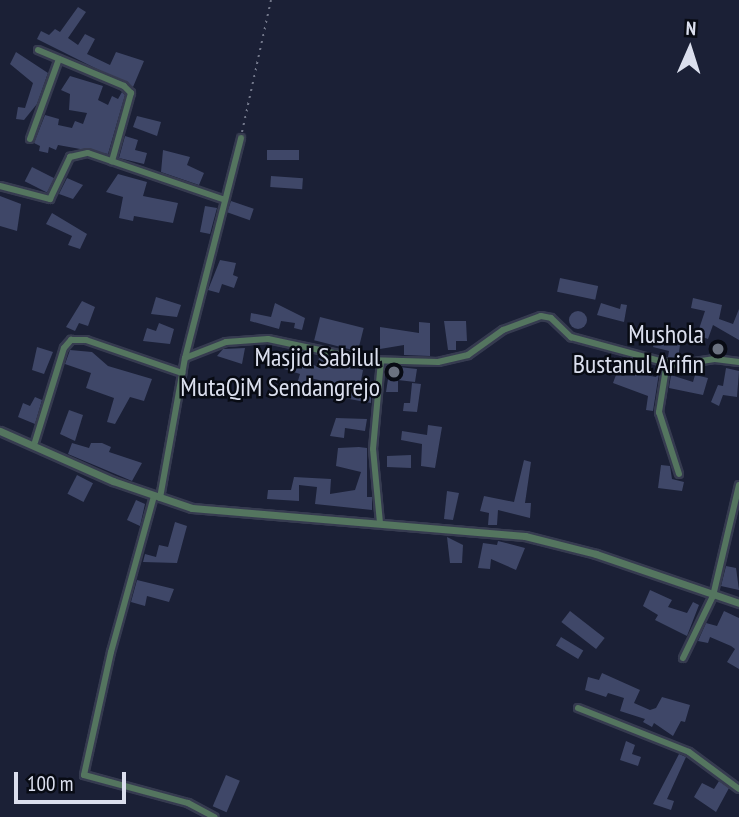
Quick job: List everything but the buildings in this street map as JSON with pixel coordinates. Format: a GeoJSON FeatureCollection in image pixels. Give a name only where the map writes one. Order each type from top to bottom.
{"type":"FeatureCollection","features":[{"type":"Feature","properties":{"kind":"street"},"geometry":{"type":"LineString","coordinates":[[38,50],[124,86],[131,93],[112,161]]}},
{"type":"Feature","properties":{"kind":"street"},"geometry":{"type":"LineString","coordinates":[[30,139],[58,59]]}},
{"type":"Feature","properties":{"kind":"street"},"geometry":{"type":"LineString","coordinates":[[214,817],[188,803],[84,775],[111,652],[157,497],[185,358],[222,199],[241,138]]}},
{"type":"Feature","properties":{"kind":"street"},"geometry":{"type":"LineString","coordinates":[[0,186],[50,199],[69,157],[88,153],[222,199]]}},
{"type":"Feature","properties":{"kind":"street"},"geometry":{"type":"LineString","coordinates":[[185,358],[237,340],[268,339],[382,361],[421,364],[459,358],[503,330],[541,316],[551,318],[571,337],[667,362],[691,366],[715,359],[739,362]]}},
{"type":"Feature","properties":{"kind":"street"},"geometry":{"type":"LineString","coordinates":[[35,442],[64,348],[71,340],[86,340],[182,373]]}},
{"type":"Feature","properties":{"kind":"street"},"geometry":{"type":"LineString","coordinates":[[380,523],[373,449],[382,361]]}},
{"type":"Feature","properties":{"kind":"street"},"geometry":{"type":"LineString","coordinates":[[667,362],[659,412],[679,474]]}},
{"type":"Feature","properties":{"kind":"street"},"geometry":{"type":"LineString","coordinates":[[0,431],[35,442],[157,497],[234,514],[496,531],[613,560],[739,603]]}},
{"type":"Feature","properties":{"kind":"street"},"geometry":{"type":"LineString","coordinates":[[683,658],[713,596],[739,485]]}},
{"type":"Feature","properties":{"kind":"street"},"geometry":{"type":"LineString","coordinates":[[578,708],[689,752],[739,789]]}},
{"type":"Feature","properties":{"kind":"path"},"geometry":{"type":"LineString","coordinates":[[241,138],[271,0]]}},
{"type":"Feature","properties":{"kind":"place","name":"Mushola Bustanul Arifin"},"geometry":{"type":"Point","coordinates":[718,349]}},
{"type":"Feature","properties":{"kind":"place","name":"Masjid Sabilul MutaQiM Sendangrejo"},"geometry":{"type":"Point","coordinates":[394,372]}}]}
